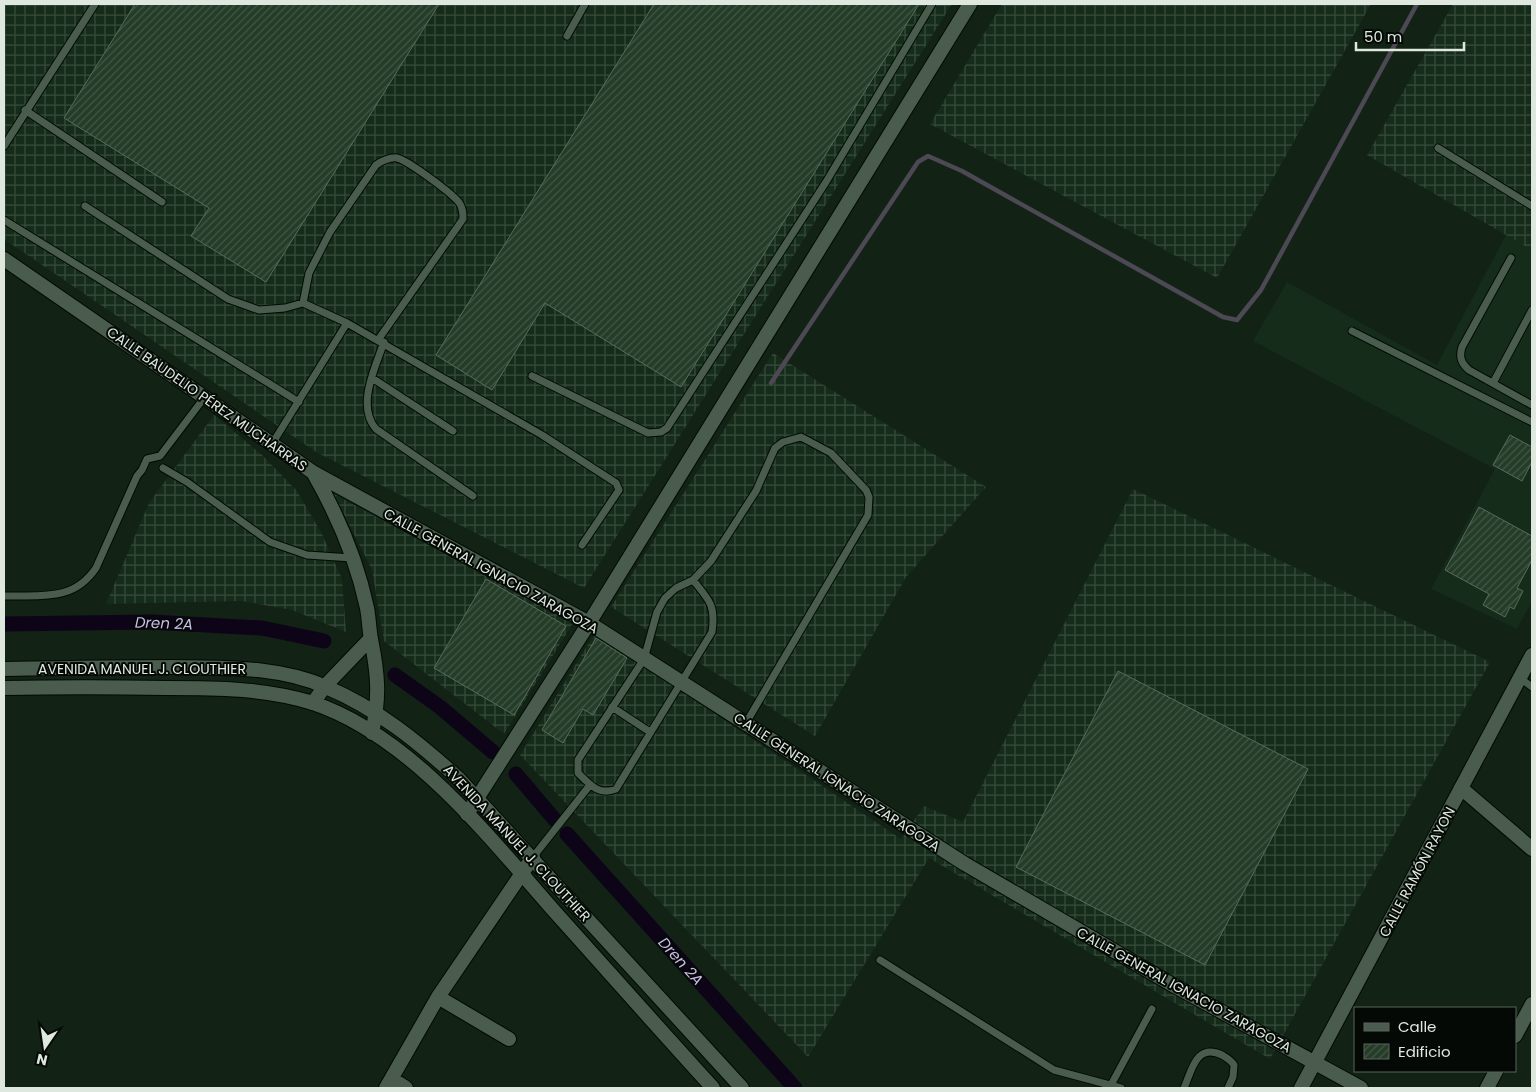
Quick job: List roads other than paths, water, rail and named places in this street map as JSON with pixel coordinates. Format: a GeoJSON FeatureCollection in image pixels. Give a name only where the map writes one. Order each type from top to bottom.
{"type":"FeatureCollection","features":[{"type":"Feature","properties":{"kind":"street"},"geometry":{"type":"LineString","coordinates":[[467,814],[589,624],[970,4]]}},
{"type":"Feature","properties":{"kind":"street","name":"CALLE BAUDELIO PÉREZ MUCHARRAS"},"geometry":{"type":"LineString","coordinates":[[4,259],[314,473],[340,524],[367,609],[378,675],[377,712],[372,733]]}},
{"type":"Feature","properties":{"kind":"street","name":"CALLE GENERAL IGNACIO ZARAGOZA"},"geometry":{"type":"LineString","coordinates":[[314,473],[589,624],[981,874],[1163,980],[1361,1088]]}},
{"type":"Feature","properties":{"kind":"street"},"geometry":{"type":"LineString","coordinates":[[313,704],[326,686],[371,638]]}},
{"type":"Feature","properties":{"kind":"street","name":"CALLE RAMÓN RAYON"},"geometry":{"type":"LineString","coordinates":[[1301,1088],[1532,655]]}},
{"type":"Feature","properties":{"kind":"street","name":"AVENIDA MANUEL J. CLOUTHIER"},"geometry":{"type":"LineString","coordinates":[[4,669],[237,668],[290,675],[326,686],[377,712],[416,740],[478,799],[742,1088]]}},
{"type":"Feature","properties":{"kind":"street","name":"AVENIDA MANUEL J. CLOUTHIER"},"geometry":{"type":"LineString","coordinates":[[4,688],[229,688],[280,695],[313,704],[342,716],[372,733],[403,755],[467,814],[713,1088]]}},
{"type":"Feature","properties":{"kind":"street"},"geometry":{"type":"LineString","coordinates":[[1461,788],[1532,848]]}},
{"type":"Feature","properties":{"kind":"street"},"geometry":{"type":"LineString","coordinates":[[406,1088],[389,1084],[438,997],[532,857]]}},
{"type":"Feature","properties":{"kind":"street"},"geometry":{"type":"LineString","coordinates":[[438,997],[509,1039]]}},
{"type":"Feature","properties":{"kind":"street"},"geometry":{"type":"LineString","coordinates":[[1516,1034],[1532,1004]]}},
{"type":"Feature","properties":{"kind":"street"},"geometry":{"type":"LineString","coordinates":[[1486,1088],[1495,1072]]}},
{"type":"Feature","properties":{"kind":"lane"},"geometry":{"type":"LineString","coordinates":[[4,146],[25,110],[95,4]]}},
{"type":"Feature","properties":{"kind":"lane"},"geometry":{"type":"LineString","coordinates":[[567,36],[585,4]]}},
{"type":"Feature","properties":{"kind":"lane"},"geometry":{"type":"LineString","coordinates":[[532,376],[648,433],[661,432],[667,428],[826,182],[932,4]]}},
{"type":"Feature","properties":{"kind":"lane"},"geometry":{"type":"LineString","coordinates":[[25,110],[162,202]]}},
{"type":"Feature","properties":{"kind":"lane"},"geometry":{"type":"LineString","coordinates":[[1438,148],[1532,206]]}},
{"type":"Feature","properties":{"kind":"lane"},"geometry":{"type":"LineString","coordinates":[[303,303],[309,272],[330,232],[376,165],[384,160],[400,158],[433,180],[459,201],[464,212],[463,219],[381,341],[367,403],[371,423],[376,429],[472,496]]}},
{"type":"Feature","properties":{"kind":"lane"},"geometry":{"type":"LineString","coordinates":[[85,206],[228,299],[259,310],[284,308],[303,303],[347,323],[542,435],[616,483],[618,490],[582,545]]}},
{"type":"Feature","properties":{"kind":"lane"},"geometry":{"type":"LineString","coordinates":[[4,220],[299,402]]}},
{"type":"Feature","properties":{"kind":"lane"},"geometry":{"type":"LineString","coordinates":[[1510,258],[1460,352],[1463,364],[1532,405]]}},
{"type":"Feature","properties":{"kind":"lane"},"geometry":{"type":"LineString","coordinates":[[1493,383],[1532,310]]}},
{"type":"Feature","properties":{"kind":"lane"},"geometry":{"type":"LineString","coordinates":[[272,444],[347,323]]}},
{"type":"Feature","properties":{"kind":"lane"},"geometry":{"type":"LineString","coordinates":[[1352,331],[1532,422]]}},
{"type":"Feature","properties":{"kind":"lane"},"geometry":{"type":"LineString","coordinates":[[372,378],[453,431]]}},
{"type":"Feature","properties":{"kind":"lane"},"geometry":{"type":"LineString","coordinates":[[4,596],[62,593],[76,590],[88,580],[96,568],[136,476],[142,470],[147,459],[160,456],[204,398]]}},
{"type":"Feature","properties":{"kind":"lane"},"geometry":{"type":"LineString","coordinates":[[693,580],[712,603],[714,621],[712,632],[616,789],[604,792],[590,785],[578,774],[577,764],[612,706],[644,659],[657,612],[665,598],[676,588],[693,580],[711,561],[756,491],[775,448],[783,442],[801,437],[831,454],[866,490],[869,497],[868,515],[746,723]]}},
{"type":"Feature","properties":{"kind":"lane"},"geometry":{"type":"LineString","coordinates":[[163,468],[187,482],[270,542],[307,555],[352,558]]}},
{"type":"Feature","properties":{"kind":"lane"},"geometry":{"type":"LineString","coordinates":[[1520,678],[1532,687]]}},
{"type":"Feature","properties":{"kind":"lane"},"geometry":{"type":"LineString","coordinates":[[612,706],[650,732]]}},
{"type":"Feature","properties":{"kind":"lane"},"geometry":{"type":"LineString","coordinates":[[532,857],[590,785]]}},
{"type":"Feature","properties":{"kind":"lane"},"geometry":{"type":"LineString","coordinates":[[880,960],[1054,1070],[1074,1077],[1121,1088]]}},
{"type":"Feature","properties":{"kind":"lane"},"geometry":{"type":"LineString","coordinates":[[1111,1085],[1152,1009]]}},
{"type":"Feature","properties":{"kind":"lane"},"geometry":{"type":"LineString","coordinates":[[1184,1088],[1198,1057],[1209,1051],[1225,1057],[1234,1065],[1233,1076],[1228,1088]]}},
{"type":"Feature","properties":{"kind":"waterway"},"geometry":{"type":"LineString","coordinates":[[771,383],[918,162],[928,156],[962,171],[1223,317],[1237,320],[1261,290],[1417,4]]}},
{"type":"Feature","properties":{"kind":"waterway","name":"Dren 2A"},"geometry":{"type":"LineString","coordinates":[[4,624],[151,622],[262,628],[324,641]]}},
{"type":"Feature","properties":{"kind":"waterway","name":"Dren 2A"},"geometry":{"type":"LineString","coordinates":[[395,675],[440,707],[493,752]]}},
{"type":"Feature","properties":{"kind":"waterway","name":"Dren 2A"},"geometry":{"type":"LineString","coordinates":[[516,774],[555,820]]}},
{"type":"Feature","properties":{"kind":"waterway","name":"Dren 2A"},"geometry":{"type":"LineString","coordinates":[[567,834],[795,1088]]}}]}
